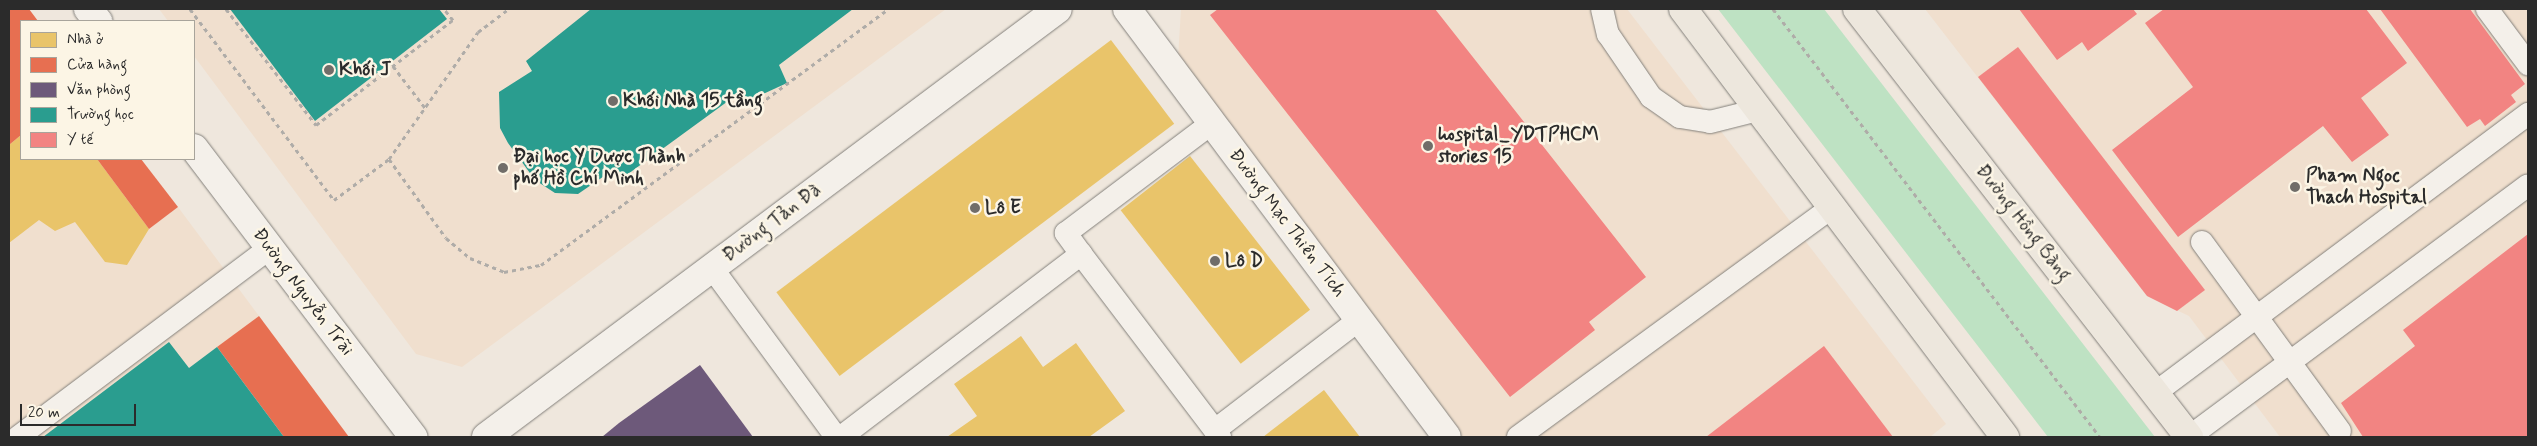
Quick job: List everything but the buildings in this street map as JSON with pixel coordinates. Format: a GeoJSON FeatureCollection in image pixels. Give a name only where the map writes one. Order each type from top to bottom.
{"type":"FeatureCollection","features":[{"type":"Feature","properties":{"kind":"main road"},"geometry":{"type":"LineString","coordinates":[[1683,9],[2000,436]]}},
{"type":"Feature","properties":{"kind":"main road","name":"Đường Hồng Bàng"},"geometry":{"type":"LineString","coordinates":[[1857,9],[2189,437]]}},
{"type":"Feature","properties":{"kind":"street"},"geometry":{"type":"LineString","coordinates":[[88,9],[97,20]]}},
{"type":"Feature","properties":{"kind":"street","name":"Đường Tản Đà"},"geometry":{"type":"LineString","coordinates":[[486,437],[1058,9]]}},
{"type":"Feature","properties":{"kind":"street","name":"Đường Mạc Thiên Tích"},"geometry":{"type":"LineString","coordinates":[[1127,9],[1447,437]]}},
{"type":"Feature","properties":{"kind":"street","name":"Đường Nguyễn Trãi"},"geometry":{"type":"LineString","coordinates":[[195,149],[413,437]]}},
{"type":"Feature","properties":{"kind":"lane"},"geometry":{"type":"LineString","coordinates":[[1602,9],[1608,34],[1651,97],[1680,117],[1710,122],[1758,110]]}},
{"type":"Feature","properties":{"kind":"lane"},"geometry":{"type":"LineString","coordinates":[[2487,9],[2528,64]]}},
{"type":"Feature","properties":{"kind":"lane"},"geometry":{"type":"LineString","coordinates":[[2154,393],[2528,114]]}},
{"type":"Feature","properties":{"kind":"lane"},"geometry":{"type":"LineString","coordinates":[[1212,123],[1066,233],[1081,254],[1217,434],[1359,320]]}},
{"type":"Feature","properties":{"kind":"lane"},"geometry":{"type":"LineString","coordinates":[[2189,437],[2528,185]]}},
{"type":"Feature","properties":{"kind":"lane"},"geometry":{"type":"LineString","coordinates":[[1518,437],[1831,208]]}},
{"type":"Feature","properties":{"kind":"lane"},"geometry":{"type":"LineString","coordinates":[[2202,242],[2340,431]]}},
{"type":"Feature","properties":{"kind":"lane"},"geometry":{"type":"LineString","coordinates":[[18,437],[270,248]]}},
{"type":"Feature","properties":{"kind":"lane"},"geometry":{"type":"LineString","coordinates":[[841,437],[1081,254]]}},
{"type":"Feature","properties":{"kind":"lane"},"geometry":{"type":"LineString","coordinates":[[712,268],[836,437]]}},
{"type":"Feature","properties":{"kind":"path"},"geometry":{"type":"LineString","coordinates":[[190,9],[334,200],[390,159],[478,32],[508,9]]}},
{"type":"Feature","properties":{"kind":"path"},"geometry":{"type":"LineString","coordinates":[[226,9],[316,125],[453,20],[444,9]]}},
{"type":"Feature","properties":{"kind":"path"},"geometry":{"type":"LineString","coordinates":[[390,159],[446,238],[470,258],[504,272],[541,265],[888,9]]}},
{"type":"Feature","properties":{"kind":"path"},"geometry":{"type":"LineString","coordinates":[[1773,9],[2100,437]]}},
{"type":"Feature","properties":{"kind":"path"},"geometry":{"type":"LineString","coordinates":[[393,66],[426,109]]}},
{"type":"Feature","properties":{"kind":"shaded area","name":"Đại học Y Dược Thành phố Hồ Chí Minh"},"geometry":{"type":"Polygon","coordinates":[[[159,9],[946,9],[462,367],[416,354],[195,57],[195,20],[167,20],[159,9]]]}},
{"type":"Feature","properties":{"kind":"shaded area"},"geometry":{"type":"Polygon","coordinates":[[[1181,9],[1627,9],[1946,424],[1930,437],[1460,437],[1178,59],[1181,9]]]}},
{"type":"Feature","properties":{"kind":"shaded area","name":"Pham Ngoc Thach Hospital"},"geometry":{"type":"Polygon","coordinates":[[[1925,9],[2528,9],[2528,437],[2280,437],[2189,316],[2147,296],[1925,9]]]}},
{"type":"Feature","properties":{"kind":"shaded area"},"geometry":{"type":"Polygon","coordinates":[[[20,136],[20,160],[98,160],[149,229],[178,207],[259,316],[217,348],[284,437],[9,437],[9,145],[20,136]]]}},
{"type":"Feature","properties":{"kind":"green space"},"geometry":{"type":"Polygon","coordinates":[[[1718,9],[1824,9],[2155,437],[2048,437],[1718,9]]]}},
{"type":"Feature","properties":{"kind":"place","name":"Khối J"},"geometry":{"type":"Point","coordinates":[329,70]}},
{"type":"Feature","properties":{"kind":"place","name":"Khối Nhà 15 tầng"},"geometry":{"type":"Point","coordinates":[613,101]}},
{"type":"Feature","properties":{"kind":"place","name":"hospital_YDTPHCM stories 15"},"geometry":{"type":"Point","coordinates":[1428,146]}},
{"type":"Feature","properties":{"kind":"place","name":"Đại học Y Dược Thành phố Hồ Chí Minh"},"geometry":{"type":"Point","coordinates":[503,168]}},
{"type":"Feature","properties":{"kind":"place","name":"Pham Ngoc Thach Hospital"},"geometry":{"type":"Point","coordinates":[2295,187]}},
{"type":"Feature","properties":{"kind":"place","name":"Lô E"},"geometry":{"type":"Point","coordinates":[975,208]}},
{"type":"Feature","properties":{"kind":"place","name":"Lô D"},"geometry":{"type":"Point","coordinates":[1215,261]}}]}
